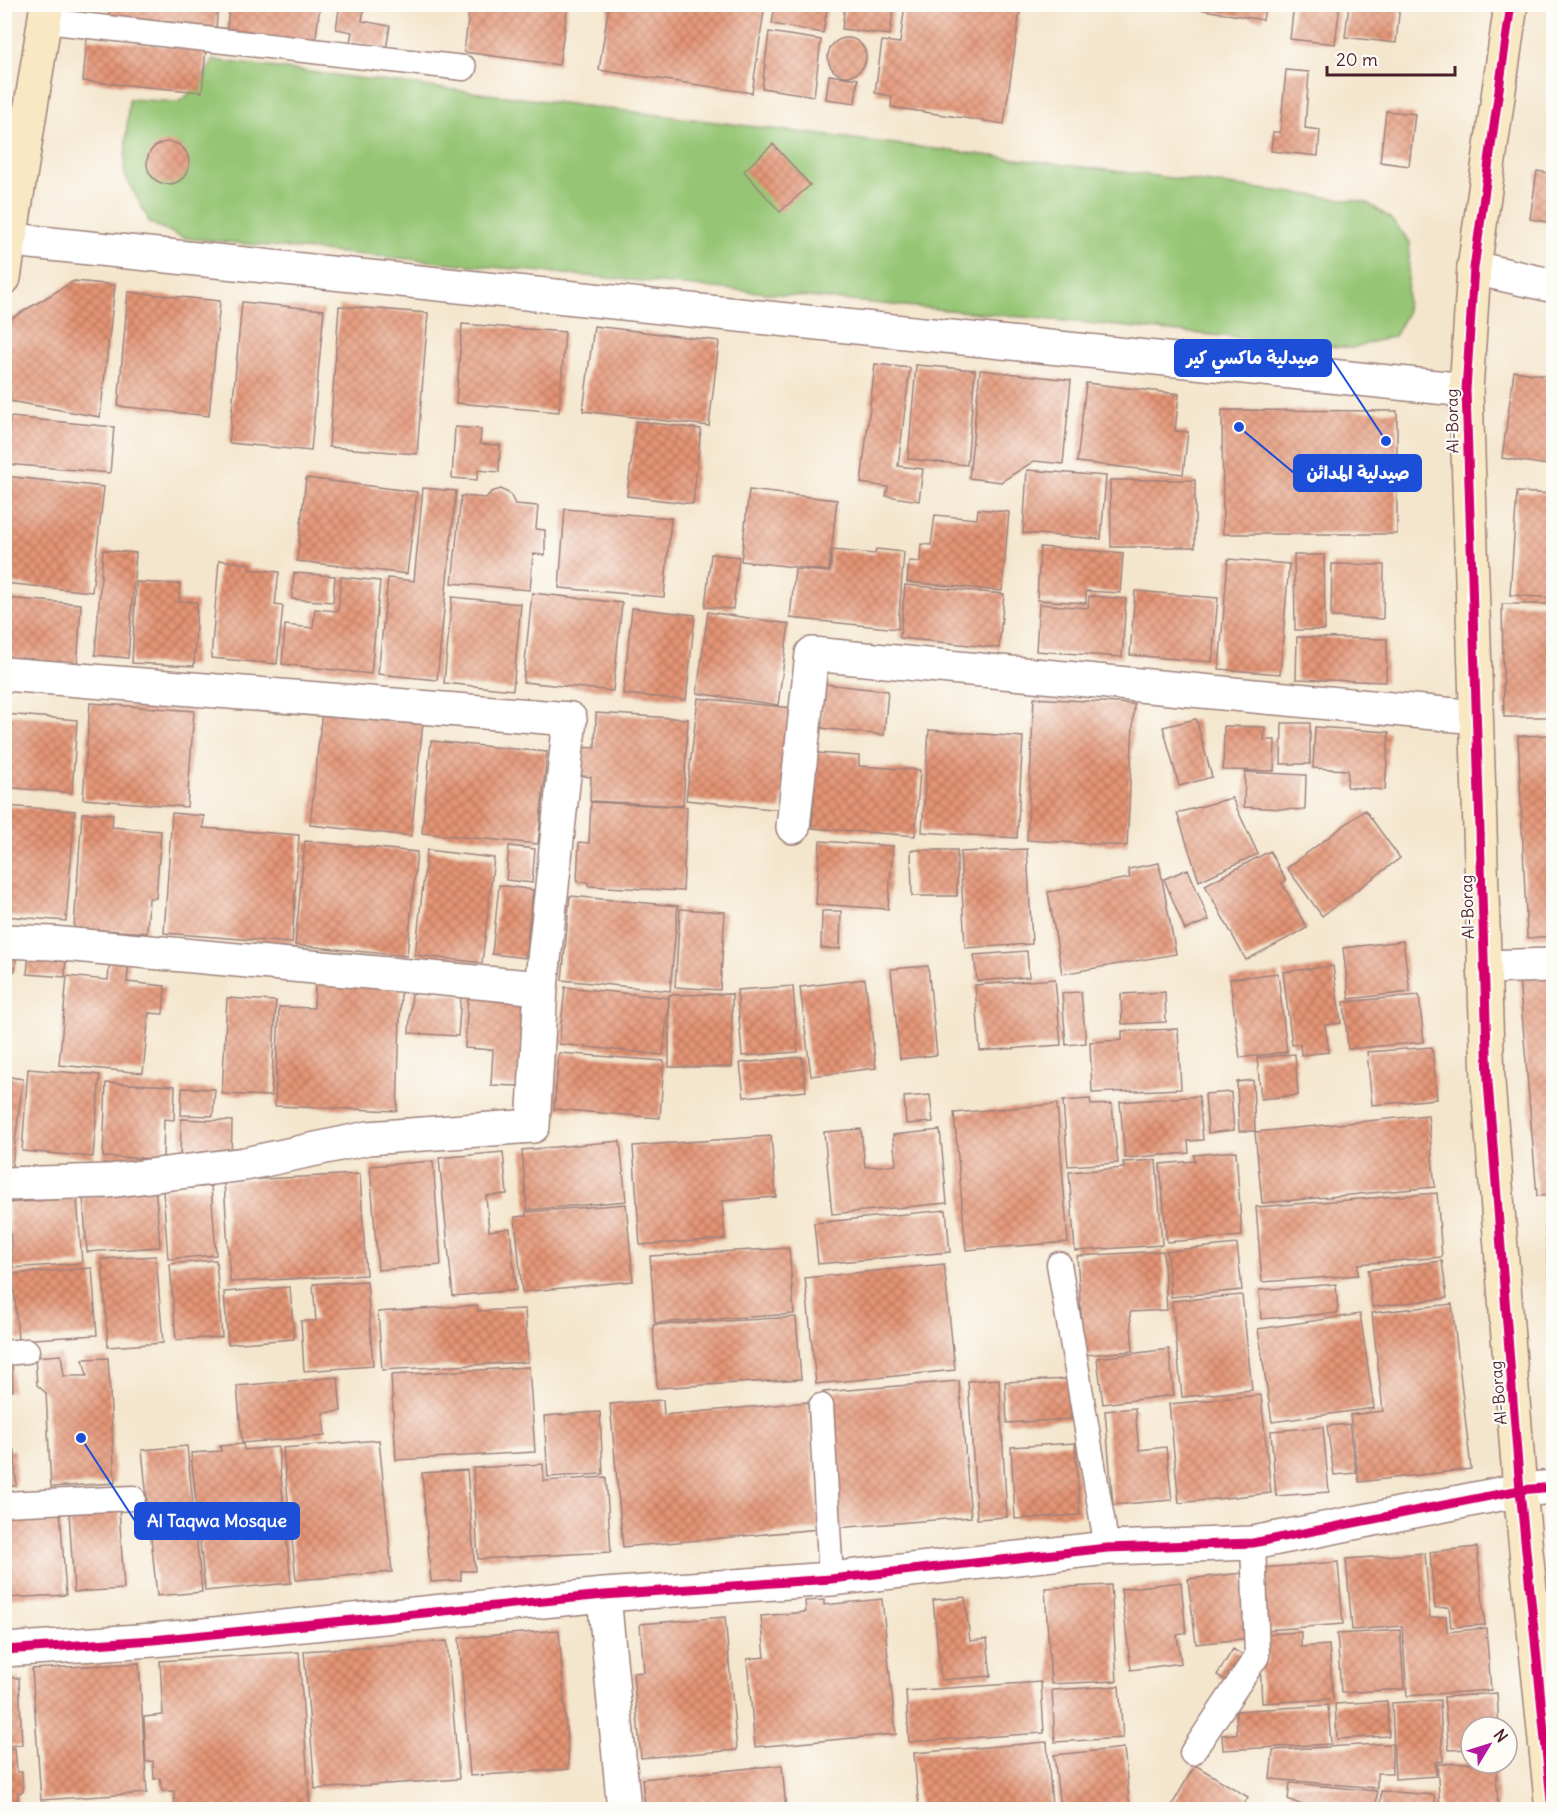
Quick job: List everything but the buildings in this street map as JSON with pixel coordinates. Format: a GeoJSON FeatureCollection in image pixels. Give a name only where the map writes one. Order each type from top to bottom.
{"type":"FeatureCollection","features":[{"type":"Feature","properties":{"kind":"street","name":"Al-Borag"},"geometry":{"type":"LineString","coordinates":[[1511,4],[1474,268],[1466,390],[1488,1082],[1520,1490],[1552,1809]]}},
{"type":"Feature","properties":{"kind":"street"},"geometry":{"type":"LineString","coordinates":[[4,278],[12,240],[13,168],[46,13]]}},
{"type":"Feature","properties":{"kind":"street"},"geometry":{"type":"LineString","coordinates":[[12,240],[1466,390]]}},
{"type":"Feature","properties":{"kind":"street"},"geometry":{"type":"LineString","coordinates":[[1474,268],[1554,286]]}},
{"type":"Feature","properties":{"kind":"street"},"geometry":{"type":"LineString","coordinates":[[793,827],[812,654],[1476,717]]}},
{"type":"Feature","properties":{"kind":"street"},"geometry":{"type":"LineString","coordinates":[[4,674],[570,719],[541,988],[533,1126],[368,1138],[244,1164],[109,1181],[4,1184]]}},
{"type":"Feature","properties":{"kind":"street"},"geometry":{"type":"LineString","coordinates":[[4,941],[52,943],[541,988]]}},
{"type":"Feature","properties":{"kind":"street"},"geometry":{"type":"LineString","coordinates":[[1484,967],[1554,965]]}},
{"type":"Feature","properties":{"kind":"street"},"geometry":{"type":"LineString","coordinates":[[4,1650],[153,1640],[604,1595],[831,1579],[1107,1548],[1252,1543],[1520,1490],[1554,1487]]}},
{"type":"Feature","properties":{"kind":"street"},"geometry":{"type":"LineString","coordinates":[[604,1595],[624,1809]]}},
{"type":"Feature","properties":{"kind":"lane"},"geometry":{"type":"LineString","coordinates":[[46,13],[464,68]]}},
{"type":"Feature","properties":{"kind":"lane"},"geometry":{"type":"LineString","coordinates":[[1059,1264],[1107,1548]]}},
{"type":"Feature","properties":{"kind":"lane"},"geometry":{"type":"LineString","coordinates":[[821,1406],[831,1579]]}},
{"type":"Feature","properties":{"kind":"lane"},"geometry":{"type":"LineString","coordinates":[[4,1504],[134,1498]]}},
{"type":"Feature","properties":{"kind":"lane"},"geometry":{"type":"LineString","coordinates":[[1192,1753],[1257,1656],[1252,1543]]}},
{"type":"Feature","properties":{"kind":"green space"},"geometry":{"type":"Polygon","coordinates":[[[213,60],[1366,202],[1389,217],[1410,242],[1406,314],[1394,336],[1351,348],[184,238],[150,223],[124,173],[129,99],[178,102],[199,86],[213,60]]]}},
{"type":"Feature","properties":{"kind":"cycle path"},"geometry":{"type":"LineString","coordinates":[[1511,4],[1474,268],[1466,390],[1488,1082],[1520,1490],[1552,1810]]}},
{"type":"Feature","properties":{"kind":"cycle path"},"geometry":{"type":"LineString","coordinates":[[4,1650],[153,1640],[604,1595],[831,1579],[1107,1548],[1253,1543],[1520,1490],[1554,1487]]}},
{"type":"Feature","properties":{"kind":"place","name":"صيدلية المدائن"},"geometry":{"type":"Point","coordinates":[1239,427]}},
{"type":"Feature","properties":{"kind":"place","name":"صيدلية ماكسي كير"},"geometry":{"type":"Point","coordinates":[1386,441]}},
{"type":"Feature","properties":{"kind":"place","name":"Al Taqwa Mosque"},"geometry":{"type":"Point","coordinates":[81,1438]}}]}
